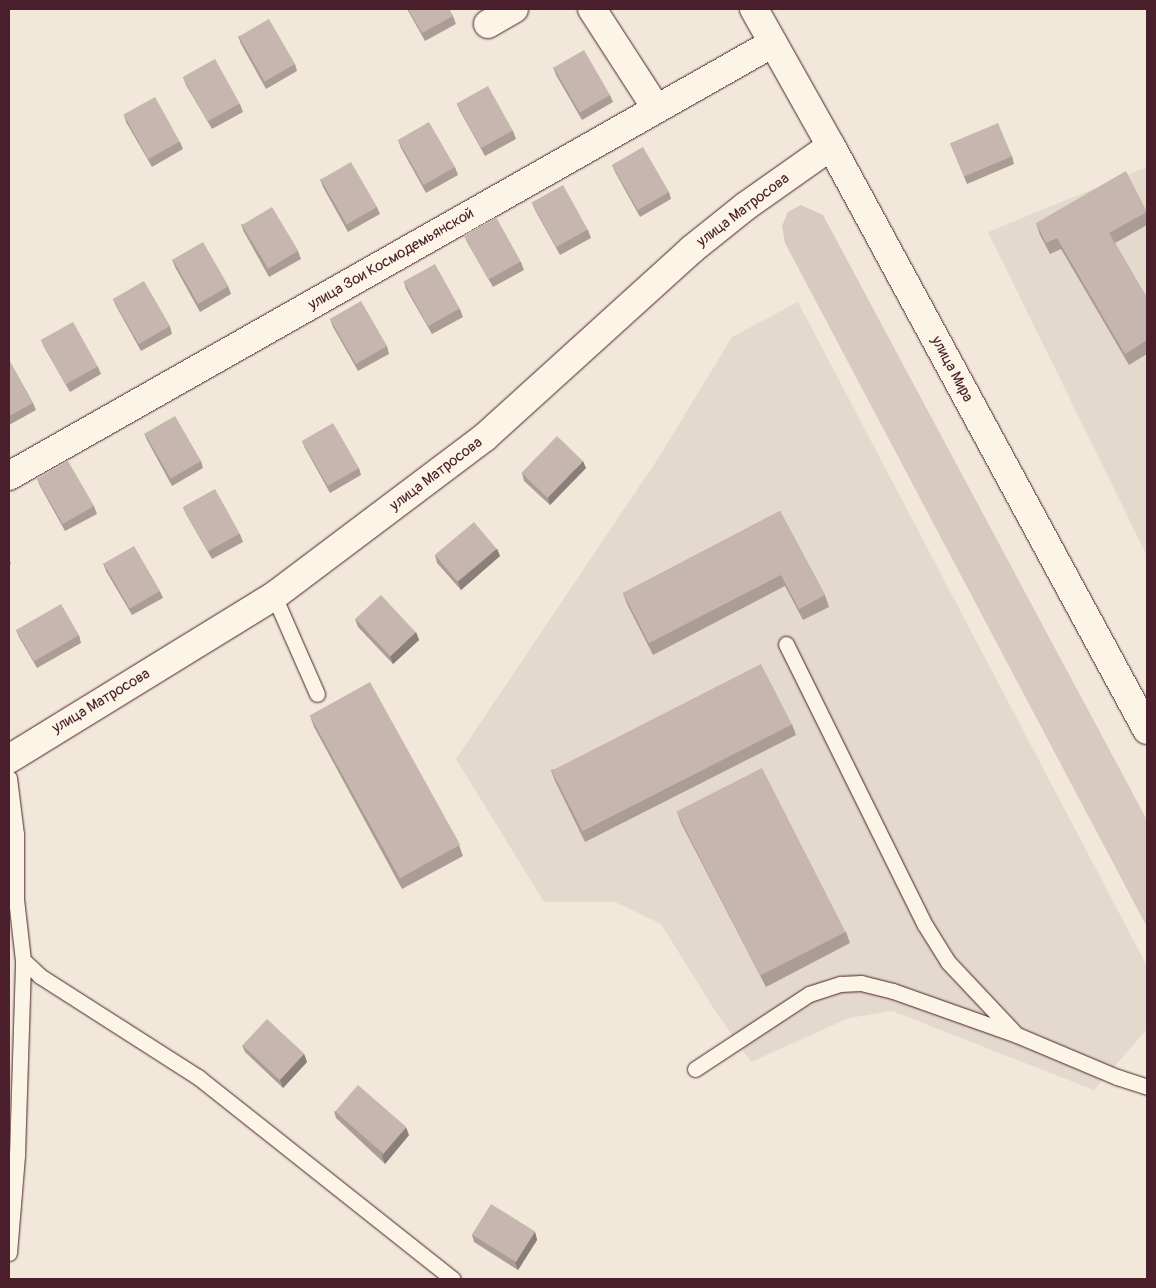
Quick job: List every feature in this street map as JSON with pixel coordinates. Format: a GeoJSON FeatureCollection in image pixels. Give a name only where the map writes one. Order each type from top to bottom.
{"type":"FeatureCollection","features":[{"type":"Feature","properties":{"kind":"street"},"geometry":{"type":"LineString","coordinates":[[488,24],[514,9]]}},
{"type":"Feature","properties":{"kind":"street"},"geometry":{"type":"LineString","coordinates":[[592,9],[656,108]]}},
{"type":"Feature","properties":{"kind":"street","name":"улица Мира"},"geometry":{"type":"LineString","coordinates":[[754,9],[831,146],[1147,730]]}},
{"type":"Feature","properties":{"kind":"street","name":"улица Зои Космодемьянской"},"geometry":{"type":"LineString","coordinates":[[9,476],[773,43]]}},
{"type":"Feature","properties":{"kind":"street","name":"улица Матросова"},"geometry":{"type":"LineString","coordinates":[[13,747],[274,596],[485,437],[691,250],[746,206],[831,146]]}},
{"type":"Feature","properties":{"kind":"lane"},"geometry":{"type":"LineString","coordinates":[[274,596],[317,694]]}},
{"type":"Feature","properties":{"kind":"lane"},"geometry":{"type":"LineString","coordinates":[[786,644],[925,925],[948,962],[1017,1034]]}},
{"type":"Feature","properties":{"kind":"lane"},"geometry":{"type":"LineString","coordinates":[[9,778],[16,834],[16,899],[23,960],[17,1155],[9,1252]]}},
{"type":"Feature","properties":{"kind":"lane"},"geometry":{"type":"LineString","coordinates":[[23,960],[40,976],[198,1077],[452,1279]]}},
{"type":"Feature","properties":{"kind":"lane"},"geometry":{"type":"LineString","coordinates":[[696,1069],[808,994],[840,984],[861,983],[893,991],[1017,1034],[1117,1077],[1147,1087]]}},
{"type":"Feature","properties":{"kind":"shaded area"},"geometry":{"type":"Polygon","coordinates":[[[1147,167],[1147,556],[988,232],[1147,167]]]}},
{"type":"Feature","properties":{"kind":"shaded area"},"geometry":{"type":"Polygon","coordinates":[[[801,205],[823,215],[1147,820],[1147,927],[785,243],[782,226],[788,212],[801,205]]]}},
{"type":"Feature","properties":{"kind":"shaded area"},"geometry":{"type":"Polygon","coordinates":[[[798,302],[1147,966],[1147,1029],[1094,1090],[892,1011],[849,1018],[751,1062],[712,1006],[661,924],[615,902],[544,902],[456,759],[659,457],[732,337],[798,302]]]}},
{"type":"Feature","properties":{"kind":"building"},"geometry":{"type":"Polygon","coordinates":[[[408,9],[449,9],[453,16],[422,33],[408,9]]]}},
{"type":"Feature","properties":{"kind":"building"},"geometry":{"type":"Polygon","coordinates":[[[269,19],[295,64],[265,82],[239,37],[269,19]]]}},
{"type":"Feature","properties":{"kind":"building"},"geometry":{"type":"Polygon","coordinates":[[[584,50],[610,95],[580,113],[554,68],[584,50]]]}},
{"type":"Feature","properties":{"kind":"building"},"geometry":{"type":"Polygon","coordinates":[[[215,59],[240,104],[207,122],[183,77],[215,59]]]}},
{"type":"Feature","properties":{"kind":"building"},"geometry":{"type":"Polygon","coordinates":[[[488,86],[513,131],[481,148],[457,103],[488,86]]]}},
{"type":"Feature","properties":{"kind":"building"},"geometry":{"type":"Polygon","coordinates":[[[155,97],[180,142],[148,159],[124,114],[155,97]]]}},
{"type":"Feature","properties":{"kind":"building"},"geometry":{"type":"Polygon","coordinates":[[[429,122],[455,167],[424,185],[398,140],[429,122]]]}},
{"type":"Feature","properties":{"kind":"building"},"geometry":{"type":"Polygon","coordinates":[[[998,123],[1012,156],[964,176],[950,143],[998,123]]]}},
{"type":"Feature","properties":{"kind":"building"},"geometry":{"type":"Polygon","coordinates":[[[643,147],[669,192],[638,210],[612,165],[643,147]]]}},
{"type":"Feature","properties":{"kind":"building"},"geometry":{"type":"Polygon","coordinates":[[[351,162],[377,207],[347,225],[321,180],[351,162]]]}},
{"type":"Feature","properties":{"kind":"building"},"geometry":{"type":"Polygon","coordinates":[[[1126,171],[1147,212],[1109,233],[1147,298],[1147,340],[1125,354],[1057,238],[1046,243],[1036,223],[1126,171]]]}},
{"type":"Feature","properties":{"kind":"building"},"geometry":{"type":"Polygon","coordinates":[[[563,185],[588,230],[556,247],[532,202],[563,185]]]}},
{"type":"Feature","properties":{"kind":"building"},"geometry":{"type":"Polygon","coordinates":[[[272,207],[298,251],[268,269],[242,225],[272,207]]]}},
{"type":"Feature","properties":{"kind":"building"},"geometry":{"type":"Polygon","coordinates":[[[496,217],[521,262],[488,280],[464,235],[496,217]]]}},
{"type":"Feature","properties":{"kind":"building"},"geometry":{"type":"Polygon","coordinates":[[[203,242],[228,286],[198,304],[173,260],[203,242]]]}},
{"type":"Feature","properties":{"kind":"building"},"geometry":{"type":"Polygon","coordinates":[[[435,264],[460,309],[428,326],[404,281],[435,264]]]}},
{"type":"Feature","properties":{"kind":"building"},"geometry":{"type":"Polygon","coordinates":[[[144,281],[170,326],[139,344],[113,299],[144,281]]]}},
{"type":"Feature","properties":{"kind":"building"},"geometry":{"type":"Polygon","coordinates":[[[361,301],[387,346],[356,364],[330,319],[361,301]]]}},
{"type":"Feature","properties":{"kind":"building"},"geometry":{"type":"Polygon","coordinates":[[[73,322],[98,367],[65,385],[41,340],[73,322]]]}},
{"type":"Feature","properties":{"kind":"building"},"geometry":{"type":"Polygon","coordinates":[[[9,360],[33,403],[9,416],[9,360]]]}},
{"type":"Feature","properties":{"kind":"building"},"geometry":{"type":"Polygon","coordinates":[[[175,416],[201,461],[171,479],[145,434],[175,416]]]}},
{"type":"Feature","properties":{"kind":"building"},"geometry":{"type":"Polygon","coordinates":[[[333,423],[359,468],[328,486],[302,441],[333,423]]]}},
{"type":"Feature","properties":{"kind":"building"},"geometry":{"type":"Polygon","coordinates":[[[557,436],[583,461],[547,498],[522,473],[557,436]]]}},
{"type":"Feature","properties":{"kind":"building"},"geometry":{"type":"Polygon","coordinates":[[[68,461],[94,506],[63,524],[37,479],[68,461]]]}},
{"type":"Feature","properties":{"kind":"building"},"geometry":{"type":"Polygon","coordinates":[[[215,489],[240,534],[207,552],[183,507],[215,489]]]}},
{"type":"Feature","properties":{"kind":"building"},"geometry":{"type":"Polygon","coordinates":[[[780,511],[825,595],[799,609],[781,575],[649,643],[623,593],[780,511]]]}},
{"type":"Feature","properties":{"kind":"building"},"geometry":{"type":"Polygon","coordinates":[[[474,522],[496,549],[457,582],[435,555],[474,522]]]}},
{"type":"Feature","properties":{"kind":"building"},"geometry":{"type":"Polygon","coordinates":[[[134,546],[160,591],[130,609],[104,564],[134,546]]]}},
{"type":"Feature","properties":{"kind":"building"},"geometry":{"type":"Polygon","coordinates":[[[381,595],[416,632],[390,656],[355,619],[381,595]]]}},
{"type":"Feature","properties":{"kind":"building"},"geometry":{"type":"Polygon","coordinates":[[[61,604],[79,635],[34,661],[16,630],[61,604]]]}},
{"type":"Feature","properties":{"kind":"building"},"geometry":{"type":"Polygon","coordinates":[[[761,664],[792,725],[582,831],[552,771],[761,664]]]}},
{"type":"Feature","properties":{"kind":"building"},"geometry":{"type":"Polygon","coordinates":[[[370,682],[460,845],[400,878],[310,715],[370,682]]]}},
{"type":"Feature","properties":{"kind":"building"},"geometry":{"type":"Polygon","coordinates":[[[762,768],[846,932],[760,976],[676,812],[762,768]]]}},
{"type":"Feature","properties":{"kind":"building"},"geometry":{"type":"Polygon","coordinates":[[[267,1019],[304,1054],[280,1080],[242,1045],[267,1019]]]}},
{"type":"Feature","properties":{"kind":"building"},"geometry":{"type":"Polygon","coordinates":[[[358,1085],[406,1127],[383,1153],[335,1111],[358,1085]]]}},
{"type":"Feature","properties":{"kind":"building"},"geometry":{"type":"Polygon","coordinates":[[[491,1204],[535,1232],[516,1262],[472,1235],[491,1204]]]}}]}
